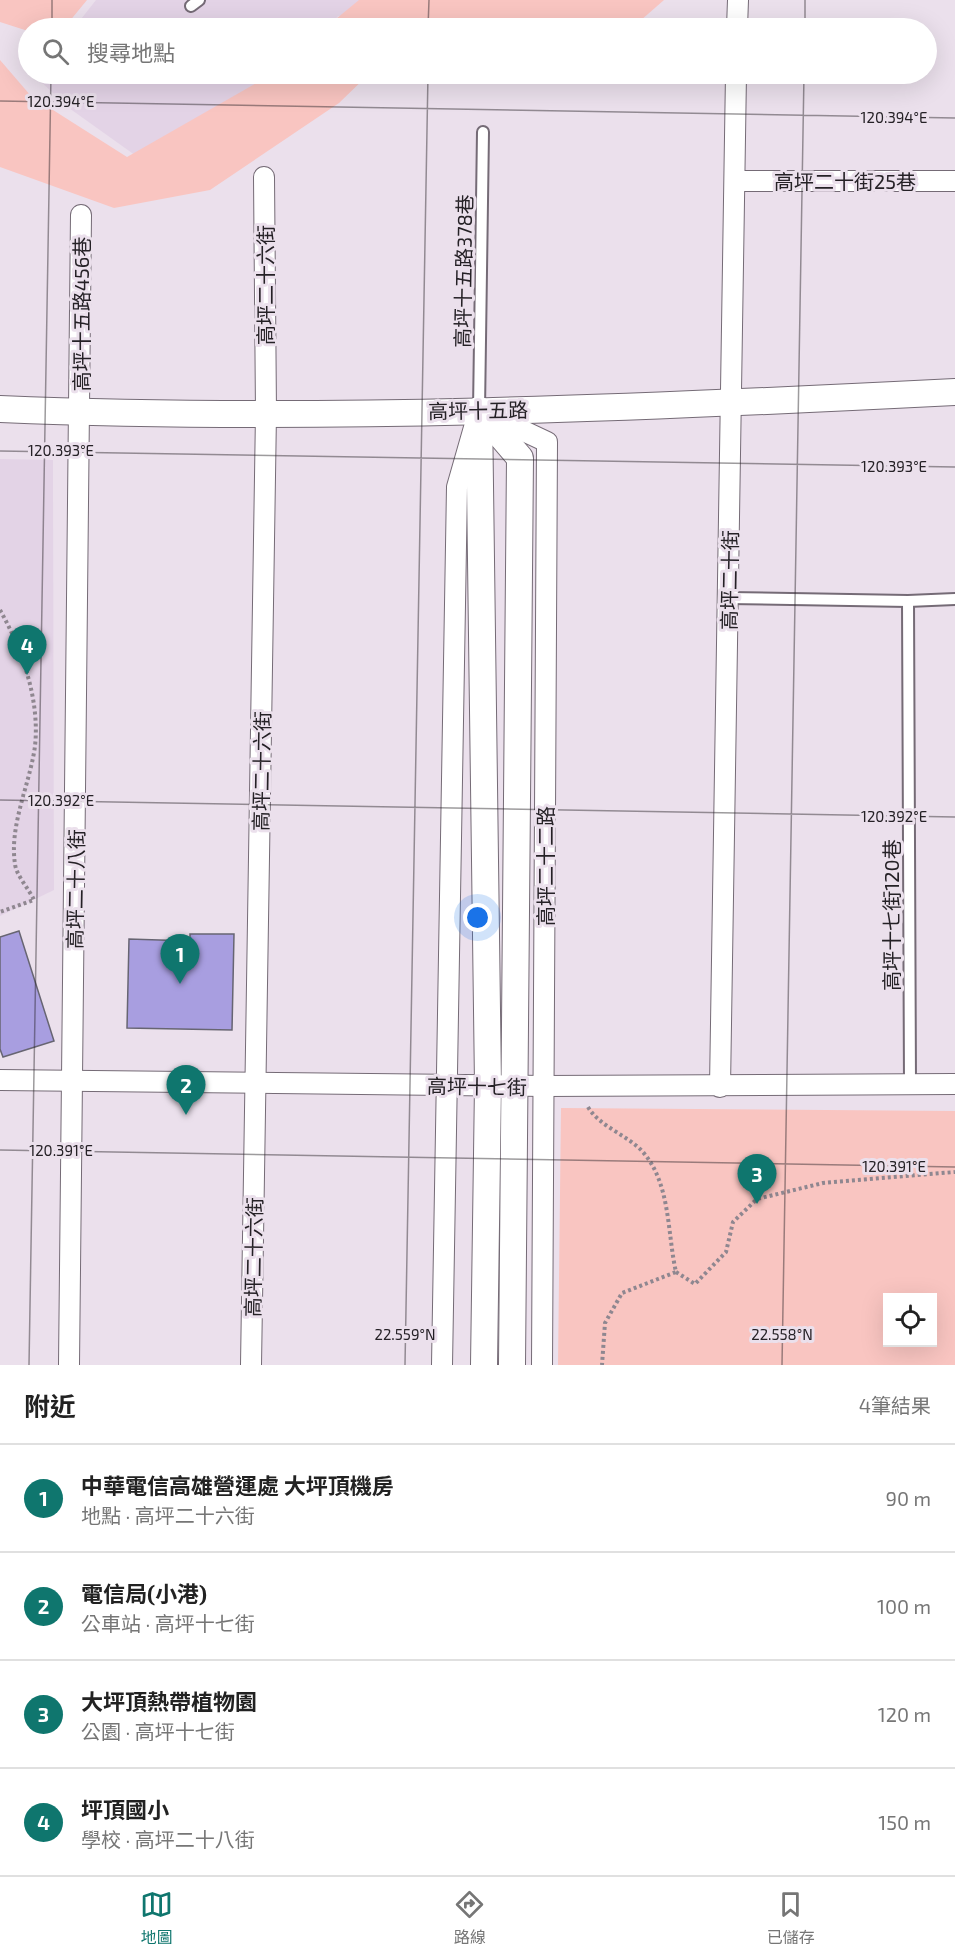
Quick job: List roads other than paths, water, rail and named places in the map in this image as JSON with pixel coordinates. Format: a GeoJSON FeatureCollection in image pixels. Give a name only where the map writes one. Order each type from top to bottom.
{"type":"FeatureCollection","features":[{"type":"Feature","properties":{"kind":"street"},"geometry":{"type":"LineString","coordinates":[[737,18],[738,0]]}},
{"type":"Feature","properties":{"kind":"street","name":"高坪二十街"},"geometry":{"type":"LineString","coordinates":[[720,1087],[736,84]]}},
{"type":"Feature","properties":{"kind":"street","name":"高坪二十六街"},"geometry":{"type":"LineString","coordinates":[[251,1365],[266,413],[264,177]]}},
{"type":"Feature","properties":{"kind":"street","name":"高坪二十街25巷"},"geometry":{"type":"LineString","coordinates":[[735,181],[955,181]]}},
{"type":"Feature","properties":{"kind":"street","name":"高坪十五路456巷"},"geometry":{"type":"LineString","coordinates":[[80,413],[81,215]]}},
{"type":"Feature","properties":{"kind":"street","name":"高坪十五路"},"geometry":{"type":"LineString","coordinates":[[0,409],[80,413],[479,410],[732,403],[955,392]]}},
{"type":"Feature","properties":{"kind":"street"},"geometry":{"type":"LineString","coordinates":[[479,410],[488,1085],[484,1365]]}},
{"type":"Feature","properties":{"kind":"street"},"geometry":{"type":"LineString","coordinates":[[442,1365],[457,487],[479,410]]}},
{"type":"Feature","properties":{"kind":"street","name":"高坪二十二路"},"geometry":{"type":"LineString","coordinates":[[479,410],[520,458],[512,1365]]}},
{"type":"Feature","properties":{"kind":"street","name":"高坪二十二路"},"geometry":{"type":"LineString","coordinates":[[479,410],[547,442],[542,1365]]}},
{"type":"Feature","properties":{"kind":"street","name":"高坪二十八街"},"geometry":{"type":"LineString","coordinates":[[69,1365],[80,413]]}},
{"type":"Feature","properties":{"kind":"street","name":"高坪十七街"},"geometry":{"type":"LineString","coordinates":[[0,1080],[720,1087],[955,1084]]}},
{"type":"Feature","properties":{"kind":"lane","name":"高坪十五路378巷"},"geometry":{"type":"LineString","coordinates":[[479,410],[483,132]]}},
{"type":"Feature","properties":{"kind":"lane"},"geometry":{"type":"LineString","coordinates":[[728,598],[908,601],[955,599]]}},
{"type":"Feature","properties":{"kind":"lane","name":"高坪十七街120巷"},"geometry":{"type":"LineString","coordinates":[[908,601],[910,1085]]}},
{"type":"Feature","properties":{"kind":"place","name":"坪頂國小"},"geometry":{"type":"Point","coordinates":[27,675]}},
{"type":"Feature","properties":{"kind":"place","name":"中華電信高雄營運處 大坪頂機房"},"geometry":{"type":"Point","coordinates":[180,984]}},
{"type":"Feature","properties":{"kind":"place","name":"電信局(小港)"},"geometry":{"type":"Point","coordinates":[186,1115]}},
{"type":"Feature","properties":{"kind":"place","name":"大坪頂熱帶植物園"},"geometry":{"type":"Point","coordinates":[757,1204]}}]}
